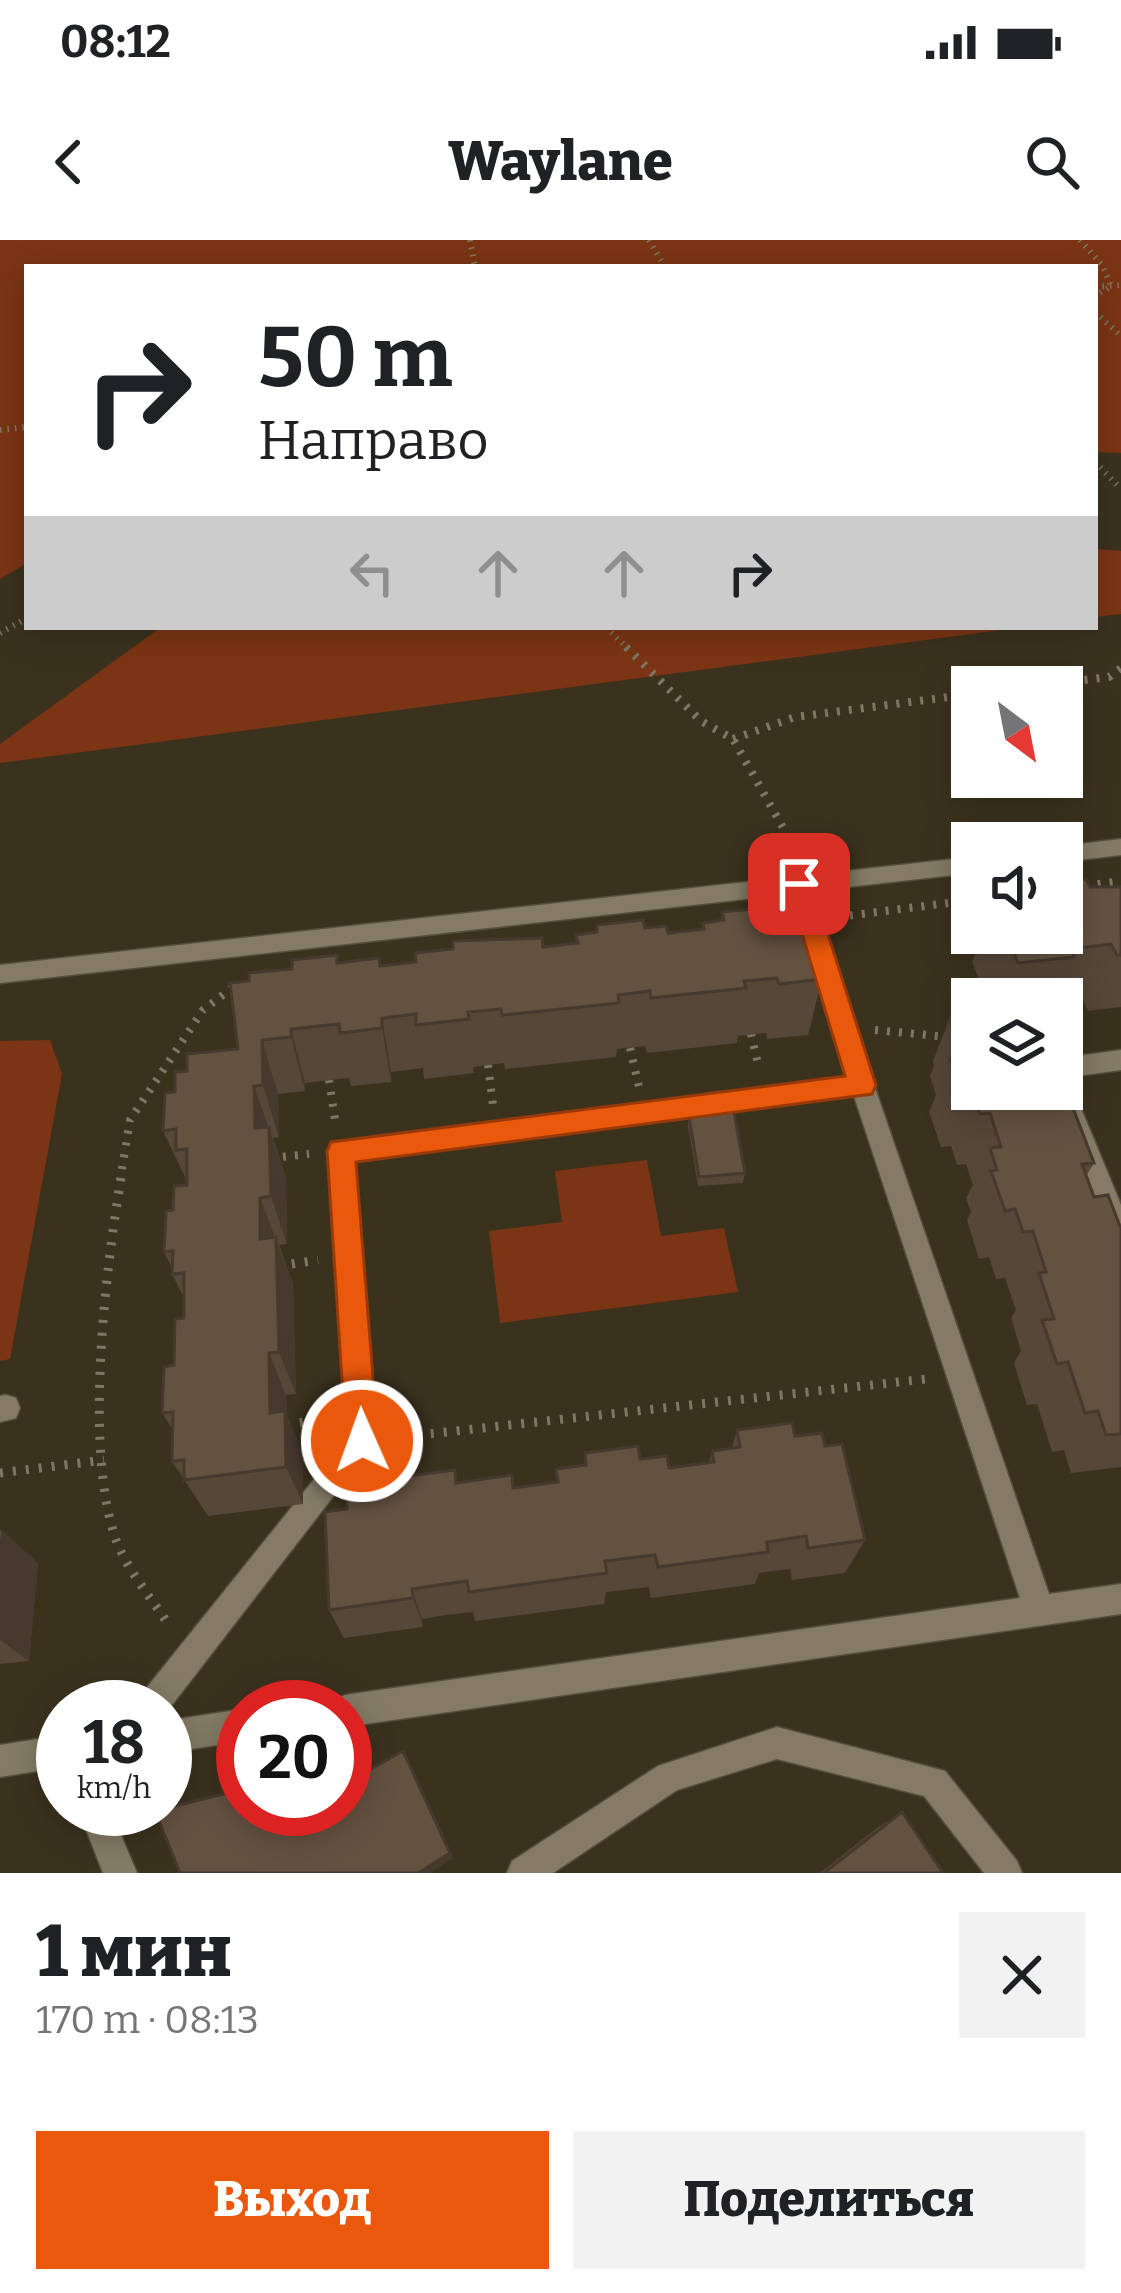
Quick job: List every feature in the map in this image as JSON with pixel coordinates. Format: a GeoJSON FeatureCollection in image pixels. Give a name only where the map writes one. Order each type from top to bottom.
{"type":"FeatureCollection","features":[{"type":"Feature","properties":{"kind":"lane"},"geometry":{"type":"LineString","coordinates":[[1083,852],[1121,848]]}},
{"type":"Feature","properties":{"kind":"lane"},"geometry":{"type":"LineString","coordinates":[[0,974],[951,867]]}},
{"type":"Feature","properties":{"kind":"lane"},"geometry":{"type":"LineString","coordinates":[[807,884],[810,920],[843,1027],[1039,1610]]}},
{"type":"Feature","properties":{"kind":"lane"},"geometry":{"type":"LineString","coordinates":[[1083,1065],[1121,1060]]}},
{"type":"Feature","properties":{"kind":"lane"},"geometry":{"type":"LineString","coordinates":[[173,1680],[362,1441],[341,1151],[862,1085]]}},
{"type":"Feature","properties":{"kind":"lane"},"geometry":{"type":"LineString","coordinates":[[1070,1110],[1121,1237]]}},
{"type":"Feature","properties":{"kind":"lane"},"geometry":{"type":"LineString","coordinates":[[372,1707],[1121,1599]]}},
{"type":"Feature","properties":{"kind":"lane"},"geometry":{"type":"LineString","coordinates":[[524,1873],[669,1777],[777,1743],[934,1782],[1005,1873]]}},
{"type":"Feature","properties":{"kind":"lane"},"geometry":{"type":"LineString","coordinates":[[0,1761],[36,1755]]}},
{"type":"Feature","properties":{"kind":"lane"},"geometry":{"type":"LineString","coordinates":[[105,1836],[119,1873]]}},
{"type":"Feature","properties":{"kind":"path"},"geometry":{"type":"LineString","coordinates":[[1079,240],[1102,265],[1112,286]]}},
{"type":"Feature","properties":{"kind":"path"},"geometry":{"type":"LineString","coordinates":[[1098,291],[1121,285]]}},
{"type":"Feature","properties":{"kind":"path"},"geometry":{"type":"LineString","coordinates":[[1098,315],[1121,336]]}},
{"type":"Feature","properties":{"kind":"path"},"geometry":{"type":"LineString","coordinates":[[1098,465],[1121,489]]}},
{"type":"Feature","properties":{"kind":"path"},"geometry":{"type":"LineString","coordinates":[[609,630],[700,721],[733,739],[807,884]]}},
{"type":"Feature","properties":{"kind":"path"},"geometry":{"type":"LineString","coordinates":[[1083,680],[1109,677],[1121,668]]}},
{"type":"Feature","properties":{"kind":"path"},"geometry":{"type":"LineString","coordinates":[[733,739],[795,717],[951,697]]}},
{"type":"Feature","properties":{"kind":"path"},"geometry":{"type":"LineString","coordinates":[[1083,886],[1121,881]]}},
{"type":"Feature","properties":{"kind":"path"},"geometry":{"type":"LineString","coordinates":[[810,920],[951,903]]}},
{"type":"Feature","properties":{"kind":"path"},"geometry":{"type":"LineString","coordinates":[[190,1659],[117,1542],[102,1478],[104,1281],[130,1120],[202,1010],[250,975]]}},
{"type":"Feature","properties":{"kind":"path"},"geometry":{"type":"LineString","coordinates":[[843,1027],[951,1037]]}},
{"type":"Feature","properties":{"kind":"path"},"geometry":{"type":"LineString","coordinates":[[329,1080],[341,1151]]}},
{"type":"Feature","properties":{"kind":"path"},"geometry":{"type":"LineString","coordinates":[[362,1441],[963,1375]]}},
{"type":"Feature","properties":{"kind":"path"},"geometry":{"type":"LineString","coordinates":[[0,1473],[104,1460]]}},
{"type":"Feature","properties":{"kind":"shaded area"},"geometry":{"type":"Polygon","coordinates":[[[0,240],[1121,240],[1121,453],[1098,452],[1098,264],[24,264],[24,565],[0,579],[0,240]]]}},
{"type":"Feature","properties":{"kind":"shaded area"},"geometry":{"type":"Polygon","coordinates":[[[1098,549],[1121,551],[1121,614],[1098,617],[1098,549]]]}},
{"type":"Feature","properties":{"kind":"shaded area"},"geometry":{"type":"Polygon","coordinates":[[[157,630],[1000,630],[0,763],[0,744],[157,630]]]}},
{"type":"Feature","properties":{"kind":"shaded area"},"geometry":{"type":"Polygon","coordinates":[[[50,1040],[62,1074],[10,1359],[0,1361],[0,1041],[50,1040]]]}},
{"type":"Feature","properties":{"kind":"shaded area"},"geometry":{"type":"Polygon","coordinates":[[[647,1160],[661,1236],[724,1228],[738,1292],[500,1323],[489,1231],[562,1222],[555,1171],[647,1160]]]}},
{"type":"Feature","properties":{"kind":"building"},"geometry":{"type":"Polygon","coordinates":[[[1083,879],[1090,887],[1121,887],[1121,955],[1111,944],[1083,948],[1083,879]]]}},
{"type":"Feature","properties":{"kind":"building"},"geometry":{"type":"Polygon","coordinates":[[[764,908],[766,916],[791,913],[793,922],[804,921],[822,979],[779,984],[777,978],[744,981],[746,988],[651,998],[650,991],[618,995],[619,1003],[502,1015],[501,1009],[468,1012],[469,1019],[416,1025],[416,1014],[382,1018],[382,1028],[340,1033],[339,1024],[291,1029],[291,1037],[262,1040],[263,1085],[254,1086],[255,1128],[269,1127],[271,1196],[260,1198],[260,1239],[276,1237],[279,1352],[269,1353],[270,1413],[285,1411],[286,1467],[184,1480],[184,1460],[172,1461],[173,1412],[162,1413],[164,1367],[174,1365],[175,1319],[184,1318],[184,1273],[172,1274],[173,1251],[164,1252],[166,1211],[173,1210],[174,1186],[187,1185],[187,1149],[176,1150],[176,1129],[163,1131],[165,1093],[175,1092],[175,1072],[187,1071],[187,1054],[238,1049],[230,983],[249,981],[249,973],[292,969],[292,960],[337,955],[337,963],[379,958],[380,966],[416,962],[415,953],[453,949],[453,941],[542,938],[543,947],[578,943],[576,935],[597,932],[597,925],[643,920],[645,928],[666,926],[668,933],[704,929],[703,923],[724,920],[722,912],[764,908]]]}},
{"type":"Feature","properties":{"kind":"building"},"geometry":{"type":"Polygon","coordinates":[[[1014,954],[1074,957],[1018,963],[1014,954]]]}},
{"type":"Feature","properties":{"kind":"building"},"geometry":{"type":"Polygon","coordinates":[[[979,1110],[1074,1110],[1094,1163],[1082,1164],[1094,1197],[1108,1195],[1121,1229],[1121,1434],[1106,1435],[1098,1411],[1085,1413],[1068,1362],[1057,1364],[1042,1320],[1054,1319],[1039,1273],[1046,1272],[1033,1231],[1023,1232],[1015,1209],[1005,1211],[991,1171],[997,1170],[990,1148],[1001,1147],[990,1113],[979,1110]]]}},
{"type":"Feature","properties":{"kind":"building"},"geometry":{"type":"Polygon","coordinates":[[[734,1112],[745,1173],[699,1177],[689,1116],[734,1112]]]}},
{"type":"Feature","properties":{"kind":"building"},"geometry":{"type":"Polygon","coordinates":[[[792,1423],[795,1436],[822,1433],[825,1446],[842,1444],[865,1540],[808,1548],[806,1536],[767,1542],[768,1552],[658,1567],[655,1555],[605,1561],[607,1573],[469,1592],[467,1581],[412,1589],[413,1598],[329,1610],[325,1512],[347,1509],[346,1494],[401,1487],[400,1477],[455,1470],[456,1483],[512,1475],[513,1488],[558,1482],[556,1469],[586,1465],[585,1453],[638,1446],[640,1459],[667,1456],[669,1468],[714,1462],[712,1451],[740,1447],[737,1430],[792,1423]]]}},
{"type":"Feature","properties":{"kind":"building"},"geometry":{"type":"Polygon","coordinates":[[[403,1751],[450,1853],[418,1873],[180,1873],[165,1836],[192,1836],[192,1802],[216,1796],[216,1836],[372,1836],[372,1768],[403,1751]]]}},
{"type":"Feature","properties":{"kind":"building"},"geometry":{"type":"Polygon","coordinates":[[[902,1812],[943,1873],[824,1873],[902,1812]]]}},
{"type":"Feature","properties":{"kind":"route"},"geometry":{"type":"LineString","coordinates":[[362,1441],[341,1151],[862,1085],[799,884]]}}]}
